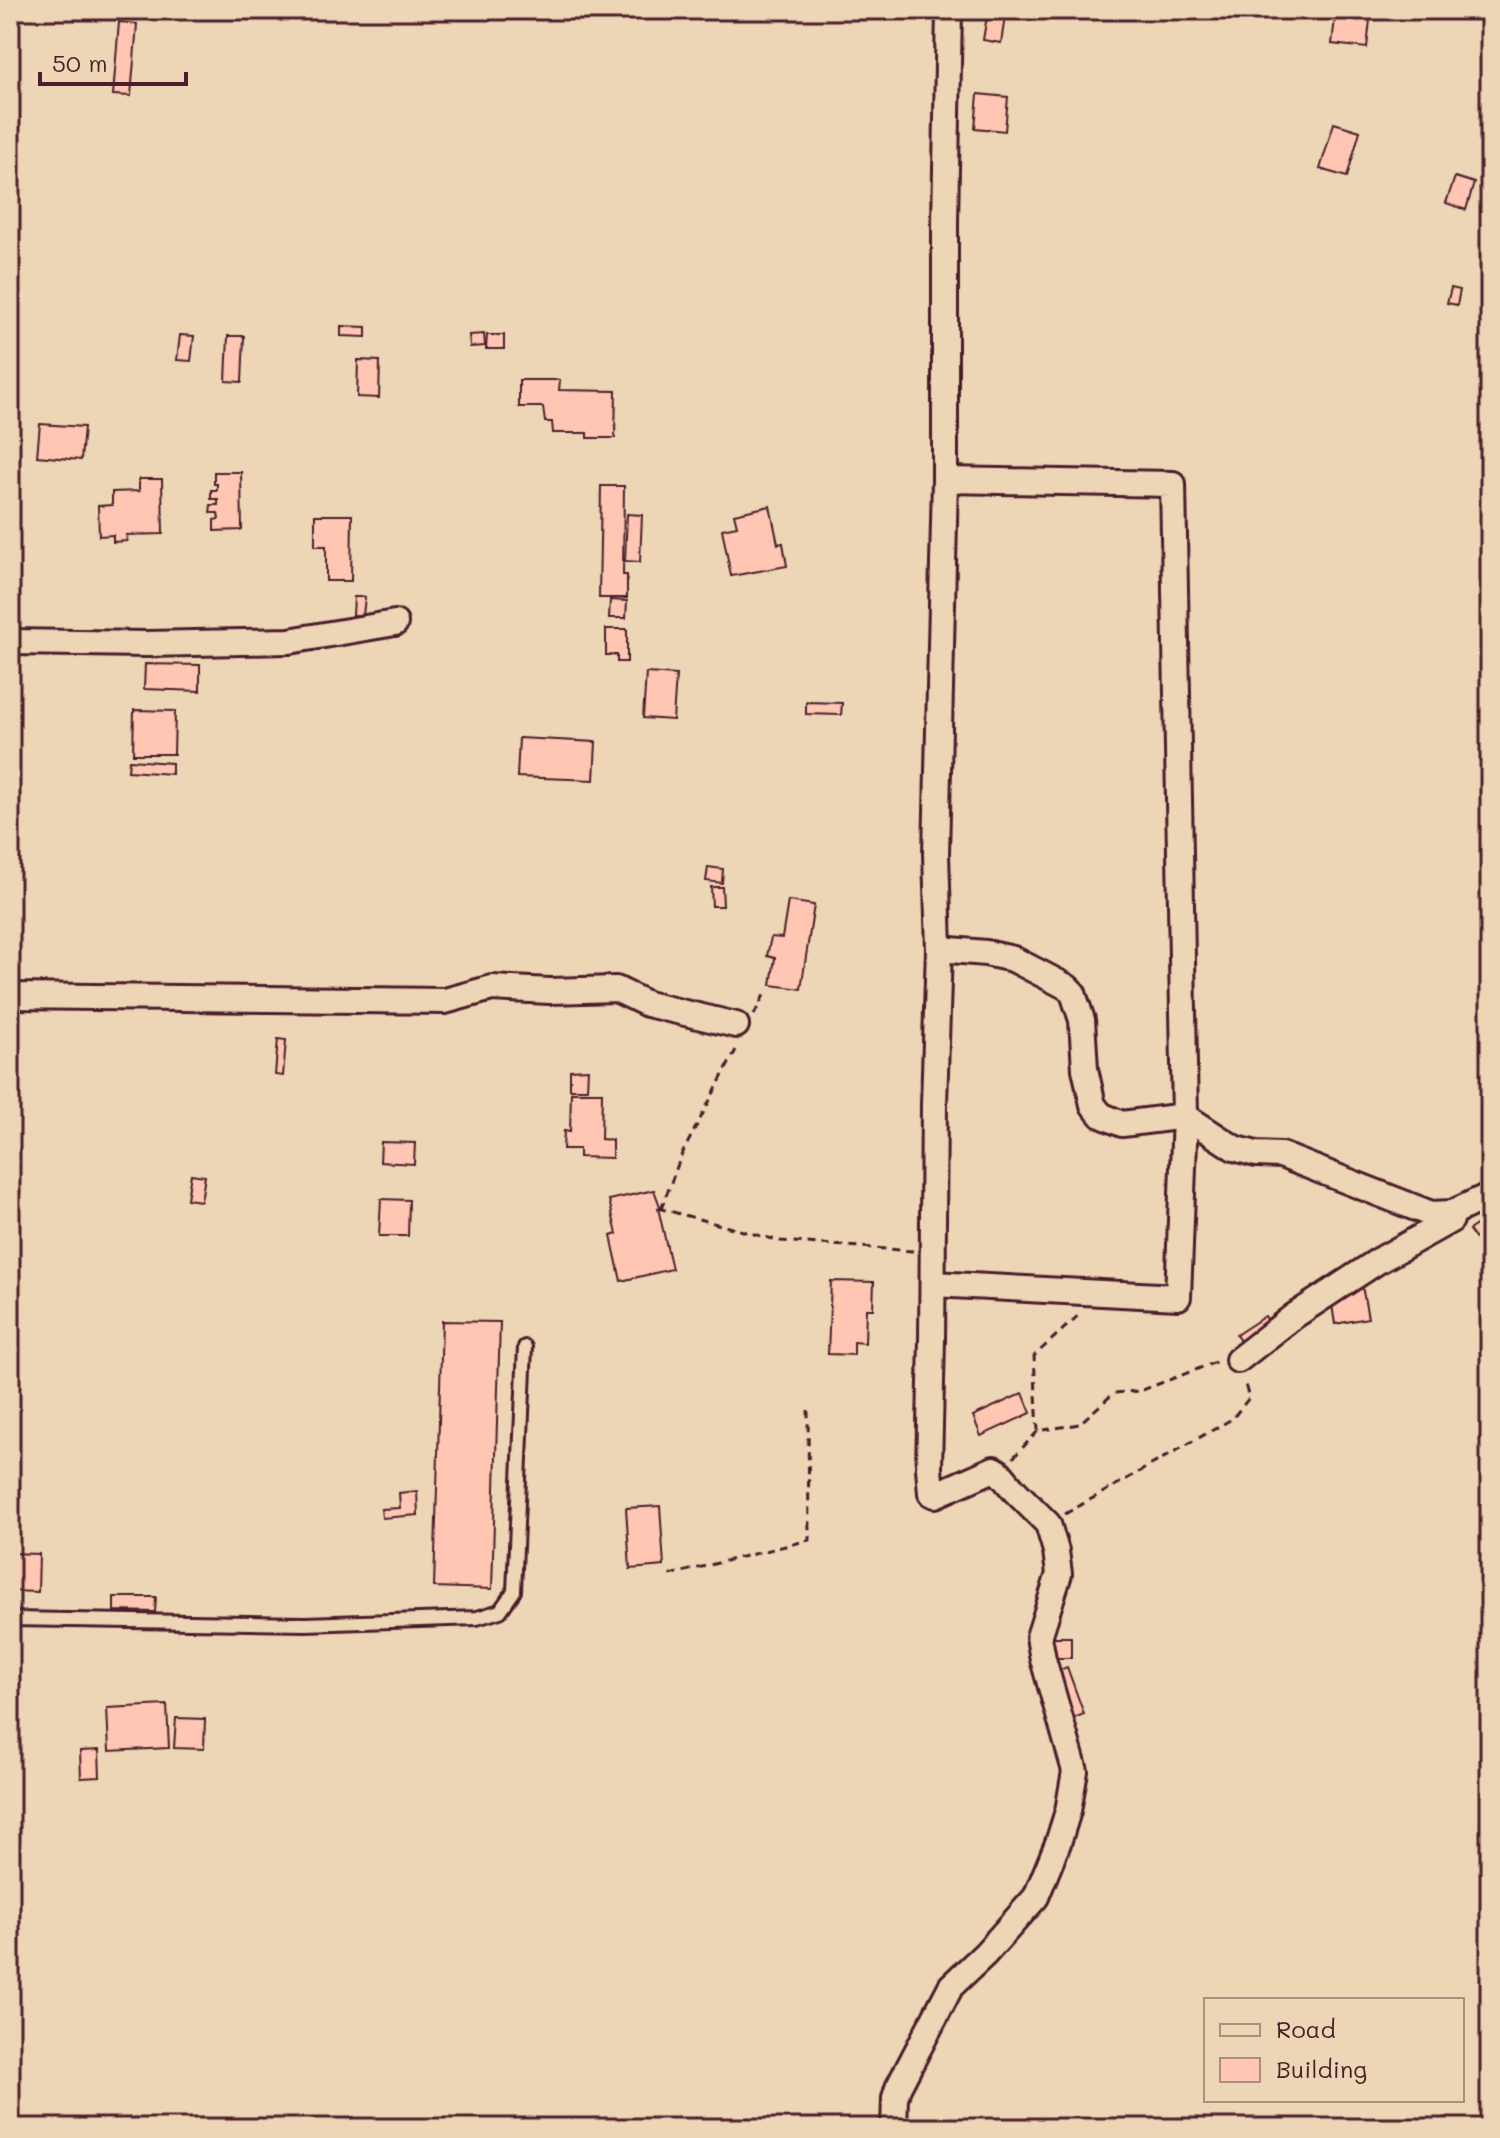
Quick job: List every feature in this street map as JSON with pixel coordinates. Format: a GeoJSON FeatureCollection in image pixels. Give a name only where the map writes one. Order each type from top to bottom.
{"type":"FeatureCollection","features":[{"type":"Feature","properties":{"kind":"street"},"geometry":{"type":"LineString","coordinates":[[894,2128],[898,2088],[951,1986],[985,1954],[1036,1897],[1068,1811],[1075,1771],[1039,1637],[1059,1574],[1048,1524],[994,1469],[935,1495],[931,1493],[929,1468],[939,949],[936,854],[945,480],[949,10]]}},
{"type":"Feature","properties":{"kind":"street"},"geometry":{"type":"LineString","coordinates":[[933,1284],[1178,1297],[1185,1116],[1173,484],[945,480]]}},
{"type":"Feature","properties":{"kind":"street"},"geometry":{"type":"LineString","coordinates":[[10,642],[147,644],[289,641],[395,623]]}},
{"type":"Feature","properties":{"kind":"street"},"geometry":{"type":"LineString","coordinates":[[939,949],[1013,959],[1073,993],[1082,1020],[1085,1069],[1093,1105],[1101,1115],[1122,1124],[1185,1116],[1234,1148],[1256,1154],[1281,1155],[1431,1214],[1452,1213],[1490,1195]]}},
{"type":"Feature","properties":{"kind":"street"},"geometry":{"type":"LineString","coordinates":[[10,996],[445,1001],[492,988],[550,991],[616,989],[647,1004],[743,1027]]}},
{"type":"Feature","properties":{"kind":"street"},"geometry":{"type":"LineString","coordinates":[[1238,1360],[1294,1316],[1378,1261],[1451,1220],[1452,1213]]}},
{"type":"Feature","properties":{"kind":"lane"},"geometry":{"type":"LineString","coordinates":[[10,1619],[306,1624],[477,1618],[500,1611],[514,1591],[525,1347]]}},
{"type":"Feature","properties":{"kind":"path"},"geometry":{"type":"LineString","coordinates":[[764,995],[743,1027],[681,1156],[660,1209],[780,1241],[933,1253]]}},
{"type":"Feature","properties":{"kind":"path"},"geometry":{"type":"LineString","coordinates":[[1038,1431],[1034,1356],[1101,1294]]}},
{"type":"Feature","properties":{"kind":"path"},"geometry":{"type":"LineString","coordinates":[[999,1472],[1038,1431],[1079,1424],[1114,1393],[1140,1391],[1237,1354],[1249,1398],[1232,1419],[1048,1524]]}},
{"type":"Feature","properties":{"kind":"path"},"geometry":{"type":"LineString","coordinates":[[670,1575],[809,1540],[808,1410]]}},
{"type":"Feature","properties":{"kind":"building"},"geometry":{"type":"Polygon","coordinates":[[[988,10],[1006,10],[1001,43],[983,40],[988,10]]]}},
{"type":"Feature","properties":{"kind":"building"},"geometry":{"type":"Polygon","coordinates":[[[1336,10],[1371,10],[1367,48],[1332,44],[1336,10]]]}},
{"type":"Feature","properties":{"kind":"building"},"geometry":{"type":"Polygon","coordinates":[[[119,22],[137,24],[131,96],[113,95],[119,22]]]}},
{"type":"Feature","properties":{"kind":"building"},"geometry":{"type":"Polygon","coordinates":[[[978,94],[1008,97],[1005,131],[975,128],[978,94]]]}},
{"type":"Feature","properties":{"kind":"building"},"geometry":{"type":"Polygon","coordinates":[[[1334,123],[1360,131],[1347,177],[1320,169],[1334,123]]]}},
{"type":"Feature","properties":{"kind":"building"},"geometry":{"type":"Polygon","coordinates":[[[1455,177],[1474,183],[1466,210],[1446,203],[1455,177]]]}},
{"type":"Feature","properties":{"kind":"building"},"geometry":{"type":"Polygon","coordinates":[[[1451,288],[1460,290],[1457,305],[1447,303],[1451,288]]]}},
{"type":"Feature","properties":{"kind":"building"},"geometry":{"type":"Polygon","coordinates":[[[341,326],[366,327],[366,337],[341,336],[341,326]]]}},
{"type":"Feature","properties":{"kind":"building"},"geometry":{"type":"Polygon","coordinates":[[[484,334],[485,346],[470,347],[469,335],[484,334]]]}},
{"type":"Feature","properties":{"kind":"building"},"geometry":{"type":"Polygon","coordinates":[[[180,335],[194,336],[191,361],[177,360],[180,335]]]}},
{"type":"Feature","properties":{"kind":"building"},"geometry":{"type":"Polygon","coordinates":[[[487,335],[504,335],[504,349],[486,349],[487,335]]]}},
{"type":"Feature","properties":{"kind":"building"},"geometry":{"type":"Polygon","coordinates":[[[228,336],[244,336],[242,382],[226,381],[228,336]]]}},
{"type":"Feature","properties":{"kind":"building"},"geometry":{"type":"Polygon","coordinates":[[[358,360],[380,361],[379,398],[357,397],[358,360]]]}},
{"type":"Feature","properties":{"kind":"building"},"geometry":{"type":"Polygon","coordinates":[[[519,380],[560,380],[559,390],[616,391],[615,438],[587,438],[587,433],[553,433],[552,422],[545,422],[543,407],[519,407],[519,380]]]}},
{"type":"Feature","properties":{"kind":"building"},"geometry":{"type":"Polygon","coordinates":[[[40,424],[84,427],[81,460],[37,456],[40,424]]]}},
{"type":"Feature","properties":{"kind":"building"},"geometry":{"type":"Polygon","coordinates":[[[214,472],[241,472],[242,530],[214,531],[214,520],[219,519],[218,513],[210,513],[211,505],[218,505],[218,499],[211,499],[211,490],[217,490],[214,472]]]}},
{"type":"Feature","properties":{"kind":"building"},"geometry":{"type":"Polygon","coordinates":[[[139,479],[162,479],[163,534],[126,535],[127,541],[113,542],[113,535],[99,536],[98,506],[112,505],[112,492],[139,491],[139,479]]]}},
{"type":"Feature","properties":{"kind":"building"},"geometry":{"type":"Polygon","coordinates":[[[601,486],[624,486],[623,575],[627,575],[627,598],[599,598],[601,486]]]}},
{"type":"Feature","properties":{"kind":"building"},"geometry":{"type":"Polygon","coordinates":[[[770,506],[778,544],[783,543],[787,566],[731,576],[722,529],[737,526],[734,514],[770,506]]]}},
{"type":"Feature","properties":{"kind":"building"},"geometry":{"type":"Polygon","coordinates":[[[627,514],[642,515],[640,562],[625,561],[627,514]]]}},
{"type":"Feature","properties":{"kind":"building"},"geometry":{"type":"Polygon","coordinates":[[[315,515],[352,515],[351,581],[326,581],[326,546],[315,546],[315,515]]]}},
{"type":"Feature","properties":{"kind":"building"},"geometry":{"type":"Polygon","coordinates":[[[354,597],[365,597],[363,615],[353,615],[354,597]]]}},
{"type":"Feature","properties":{"kind":"building"},"geometry":{"type":"Polygon","coordinates":[[[610,600],[627,601],[626,618],[609,618],[610,600]]]}},
{"type":"Feature","properties":{"kind":"building"},"geometry":{"type":"Polygon","coordinates":[[[606,629],[627,629],[627,662],[617,662],[617,655],[606,655],[606,629]]]}},
{"type":"Feature","properties":{"kind":"building"},"geometry":{"type":"Polygon","coordinates":[[[10,651],[16,651],[15,788],[10,788],[10,651]]]}},
{"type":"Feature","properties":{"kind":"building"},"geometry":{"type":"Polygon","coordinates":[[[145,664],[200,665],[200,691],[144,689],[145,664]]]}},
{"type":"Feature","properties":{"kind":"building"},"geometry":{"type":"Polygon","coordinates":[[[646,673],[676,675],[673,720],[643,718],[646,673]]]}},
{"type":"Feature","properties":{"kind":"building"},"geometry":{"type":"Polygon","coordinates":[[[806,702],[842,703],[841,715],[806,714],[806,702]]]}},
{"type":"Feature","properties":{"kind":"building"},"geometry":{"type":"Polygon","coordinates":[[[134,710],[175,711],[174,754],[133,754],[134,710]]]}},
{"type":"Feature","properties":{"kind":"building"},"geometry":{"type":"Polygon","coordinates":[[[519,738],[596,742],[594,780],[517,777],[519,738]]]}},
{"type":"Feature","properties":{"kind":"building"},"geometry":{"type":"Polygon","coordinates":[[[129,760],[172,763],[172,774],[128,771],[129,760]]]}},
{"type":"Feature","properties":{"kind":"building"},"geometry":{"type":"Polygon","coordinates":[[[708,867],[723,869],[722,883],[706,881],[708,867]]]}},
{"type":"Feature","properties":{"kind":"building"},"geometry":{"type":"Polygon","coordinates":[[[711,887],[722,887],[723,906],[712,906],[711,887]]]}},
{"type":"Feature","properties":{"kind":"building"},"geometry":{"type":"Polygon","coordinates":[[[788,901],[814,905],[801,989],[771,985],[775,958],[767,956],[771,937],[782,938],[788,901]]]}},
{"type":"Feature","properties":{"kind":"building"},"geometry":{"type":"Polygon","coordinates":[[[278,1039],[286,1040],[283,1076],[275,1075],[278,1039]]]}},
{"type":"Feature","properties":{"kind":"building"},"geometry":{"type":"Polygon","coordinates":[[[588,1069],[587,1089],[570,1089],[570,1070],[588,1069]]]}},
{"type":"Feature","properties":{"kind":"building"},"geometry":{"type":"Polygon","coordinates":[[[571,1092],[602,1092],[601,1139],[612,1140],[612,1158],[579,1157],[579,1149],[563,1149],[564,1131],[570,1132],[571,1092]]]}},
{"type":"Feature","properties":{"kind":"building"},"geometry":{"type":"Polygon","coordinates":[[[381,1142],[415,1143],[414,1164],[380,1162],[381,1142]]]}},
{"type":"Feature","properties":{"kind":"building"},"geometry":{"type":"Polygon","coordinates":[[[191,1174],[205,1176],[201,1201],[187,1199],[191,1174]]]}},
{"type":"Feature","properties":{"kind":"building"},"geometry":{"type":"Polygon","coordinates":[[[654,1190],[661,1209],[658,1208],[672,1269],[621,1281],[611,1236],[617,1234],[609,1200],[654,1190]]]}},
{"type":"Feature","properties":{"kind":"building"},"geometry":{"type":"Polygon","coordinates":[[[381,1199],[409,1200],[408,1236],[379,1236],[381,1199]]]}},
{"type":"Feature","properties":{"kind":"building"},"geometry":{"type":"Polygon","coordinates":[[[1490,1216],[1490,1239],[1479,1244],[1469,1230],[1490,1216]]]}},
{"type":"Feature","properties":{"kind":"building"},"geometry":{"type":"Polygon","coordinates":[[[831,1281],[874,1282],[873,1309],[866,1309],[865,1343],[854,1342],[854,1355],[828,1354],[831,1281]]]}},
{"type":"Feature","properties":{"kind":"building"},"geometry":{"type":"Polygon","coordinates":[[[1362,1286],[1368,1318],[1335,1324],[1330,1292],[1362,1286]]]}},
{"type":"Feature","properties":{"kind":"building"},"geometry":{"type":"Polygon","coordinates":[[[1265,1316],[1275,1330],[1246,1350],[1236,1335],[1265,1316]]]}},
{"type":"Feature","properties":{"kind":"building"},"geometry":{"type":"Polygon","coordinates":[[[442,1321],[500,1322],[492,1589],[434,1587],[442,1321]]]}},
{"type":"Feature","properties":{"kind":"building"},"geometry":{"type":"Polygon","coordinates":[[[1023,1393],[1031,1413],[981,1436],[973,1416],[1023,1393]]]}},
{"type":"Feature","properties":{"kind":"building"},"geometry":{"type":"Polygon","coordinates":[[[417,1491],[418,1515],[382,1518],[381,1509],[400,1508],[399,1493],[417,1491]]]}},
{"type":"Feature","properties":{"kind":"building"},"geometry":{"type":"Polygon","coordinates":[[[660,1506],[664,1566],[630,1569],[626,1508],[660,1506]]]}},
{"type":"Feature","properties":{"kind":"building"},"geometry":{"type":"Polygon","coordinates":[[[10,1553],[39,1554],[38,1592],[10,1591],[10,1553]]]}},
{"type":"Feature","properties":{"kind":"building"},"geometry":{"type":"Polygon","coordinates":[[[114,1597],[156,1597],[155,1612],[114,1611],[114,1597]]]}},
{"type":"Feature","properties":{"kind":"building"},"geometry":{"type":"Polygon","coordinates":[[[1052,1637],[1071,1637],[1071,1658],[1052,1658],[1052,1637]]]}},
{"type":"Feature","properties":{"kind":"building"},"geometry":{"type":"Polygon","coordinates":[[[1067,1667],[1084,1714],[1067,1721],[1050,1674],[1067,1667]]]}},
{"type":"Feature","properties":{"kind":"building"},"geometry":{"type":"Polygon","coordinates":[[[167,1705],[169,1748],[109,1751],[107,1708],[167,1705]]]}},
{"type":"Feature","properties":{"kind":"building"},"geometry":{"type":"Polygon","coordinates":[[[176,1718],[205,1719],[204,1749],[174,1748],[176,1718]]]}},
{"type":"Feature","properties":{"kind":"building"},"geometry":{"type":"Polygon","coordinates":[[[99,1750],[100,1777],[81,1778],[80,1751],[99,1750]]]}}]}
